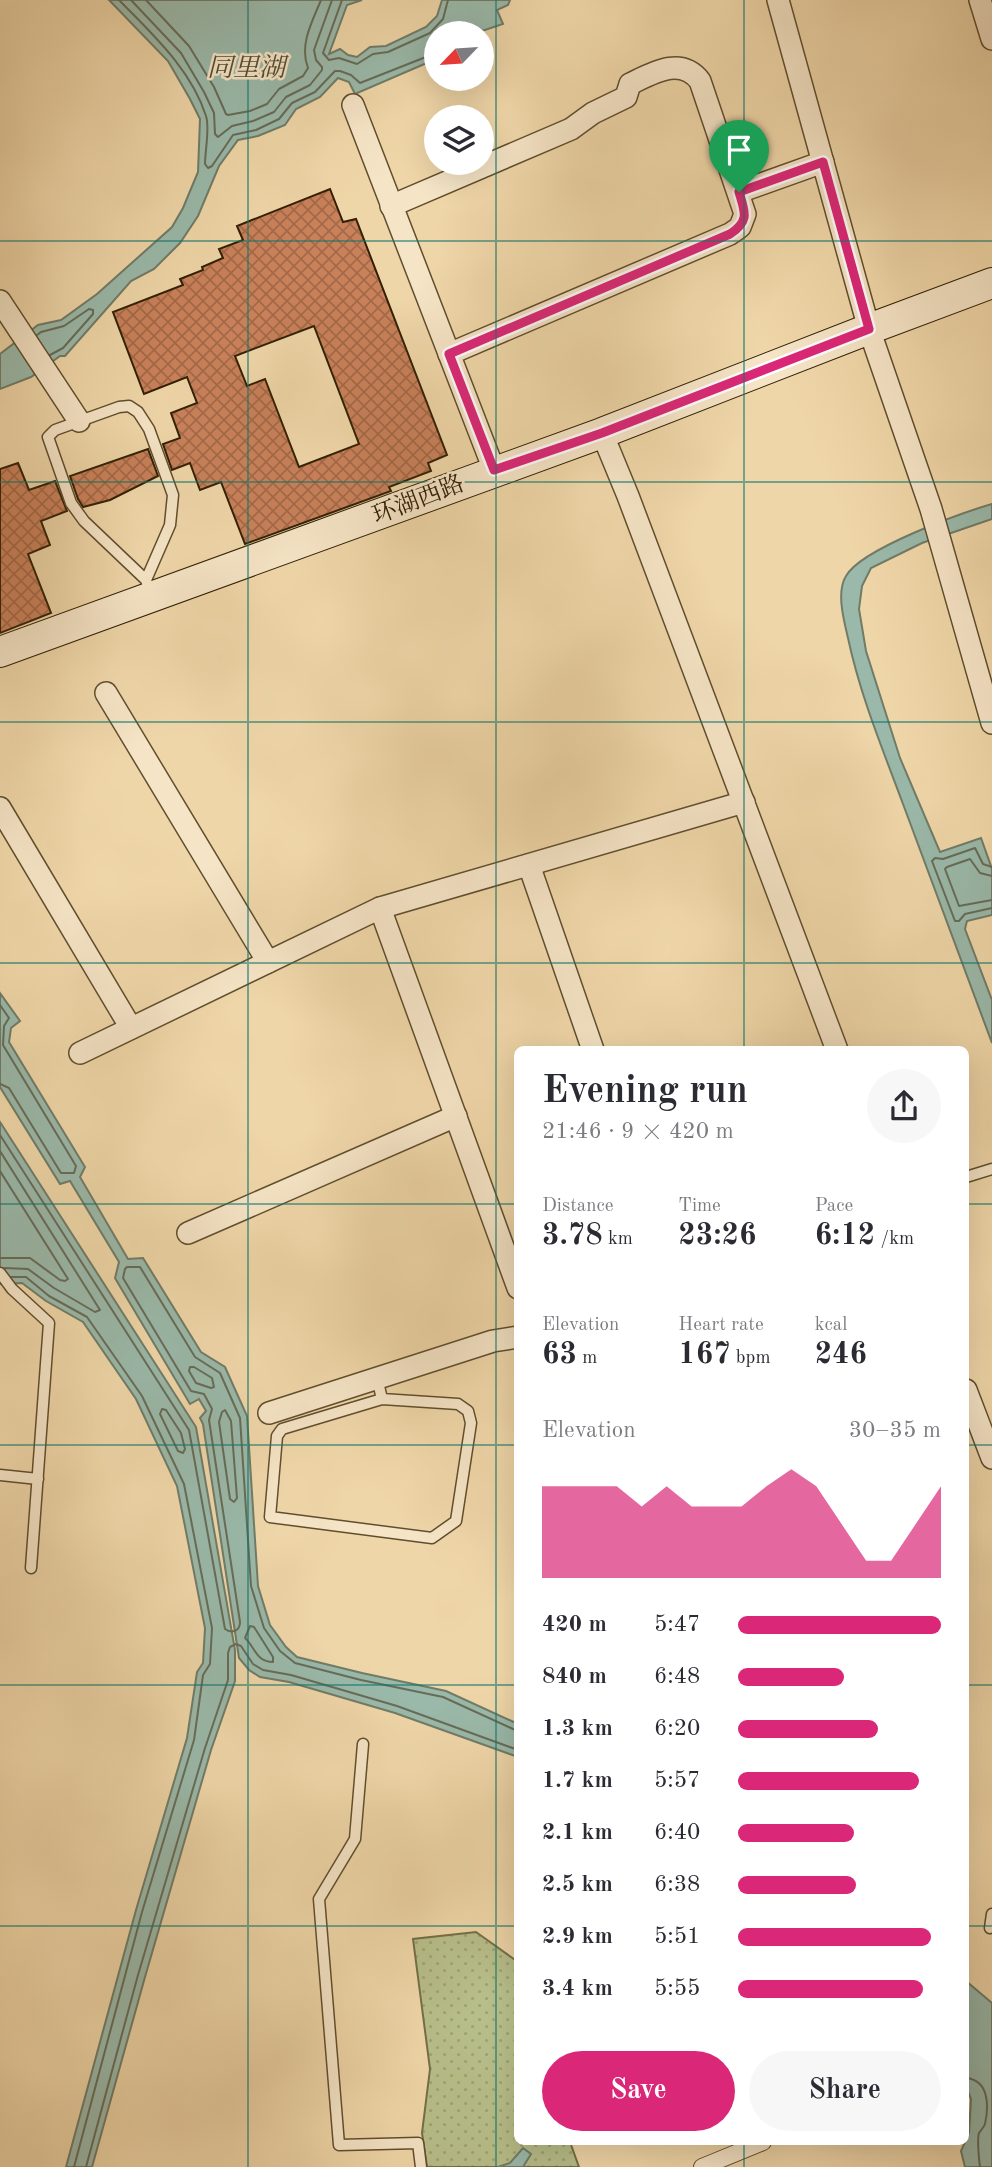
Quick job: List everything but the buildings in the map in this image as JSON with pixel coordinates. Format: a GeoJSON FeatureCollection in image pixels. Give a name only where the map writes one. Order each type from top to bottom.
{"type":"FeatureCollection","features":[{"type":"Feature","properties":{"kind":"main road","name":"环湖西路"},"geometry":{"type":"LineString","coordinates":[[0,652],[149,589],[602,433],[992,283]]}},
{"type":"Feature","properties":{"kind":"street"},"geometry":{"type":"LineString","coordinates":[[778,0],[869,329],[931,509],[992,723]]}},
{"type":"Feature","properties":{"kind":"street"},"geometry":{"type":"LineString","coordinates":[[980,0],[992,39]]}},
{"type":"Feature","properties":{"kind":"street"},"geometry":{"type":"LineString","coordinates":[[391,206],[571,129],[593,113],[626,97],[630,84],[651,74],[676,66],[694,73],[700,81],[739,192],[745,214],[740,227],[730,234],[449,354]]}},
{"type":"Feature","properties":{"kind":"street"},"geometry":{"type":"LineString","coordinates":[[353,105],[494,470]]}},
{"type":"Feature","properties":{"kind":"street"},"geometry":{"type":"LineString","coordinates":[[739,192],[823,162]]}},
{"type":"Feature","properties":{"kind":"street"},"geometry":{"type":"LineString","coordinates":[[6,309],[79,421]]}},
{"type":"Feature","properties":{"kind":"street"},"geometry":{"type":"LineString","coordinates":[[602,433],[836,1046]]}},
{"type":"Feature","properties":{"kind":"street"},"geometry":{"type":"LineString","coordinates":[[106,693],[268,962]]}},
{"type":"Feature","properties":{"kind":"street"},"geometry":{"type":"LineString","coordinates":[[80,1053],[380,908],[744,802]]}},
{"type":"Feature","properties":{"kind":"street"},"geometry":{"type":"LineString","coordinates":[[0,808],[131,1028]]}},
{"type":"Feature","properties":{"kind":"street"},"geometry":{"type":"LineString","coordinates":[[528,864],[592,1046]]}},
{"type":"Feature","properties":{"kind":"street"},"geometry":{"type":"LineString","coordinates":[[380,908],[514,1277]]}},
{"type":"Feature","properties":{"kind":"street"},"geometry":{"type":"LineString","coordinates":[[188,1233],[456,1116]]}},
{"type":"Feature","properties":{"kind":"street"},"geometry":{"type":"LineString","coordinates":[[269,1412],[493,1341],[514,1338]]}},
{"type":"Feature","properties":{"kind":"street"},"geometry":{"type":"LineString","coordinates":[[969,1402],[981,1449]]}},
{"type":"Feature","properties":{"kind":"street"},"geometry":{"type":"LineString","coordinates":[[702,2167],[756,2145]]}},
{"type":"Feature","properties":{"kind":"lane"},"geometry":{"type":"LineString","coordinates":[[129,406],[138,412],[149,429],[173,495],[170,525],[149,589],[84,521],[71,503],[48,437],[55,430],[119,407],[129,406]]}},
{"type":"Feature","properties":{"kind":"lane"},"geometry":{"type":"LineString","coordinates":[[969,1176],[992,1169]]}},
{"type":"Feature","properties":{"kind":"lane"},"geometry":{"type":"LineString","coordinates":[[0,1273],[12,1289],[49,1323],[31,1568]]}},
{"type":"Feature","properties":{"kind":"lane"},"geometry":{"type":"LineString","coordinates":[[377,1378],[382,1399]]}},
{"type":"Feature","properties":{"kind":"lane"},"geometry":{"type":"LineString","coordinates":[[382,1399],[458,1404],[468,1411],[471,1423],[456,1521],[432,1538],[270,1517],[277,1436],[282,1429],[382,1399]]}},
{"type":"Feature","properties":{"kind":"lane"},"geometry":{"type":"LineString","coordinates":[[0,1475],[38,1479]]}},
{"type":"Feature","properties":{"kind":"lane"},"geometry":{"type":"LineString","coordinates":[[363,1744],[355,1839],[319,1899],[339,2145],[418,2143],[421,2167]]}},
{"type":"Feature","properties":{"kind":"lane"},"geometry":{"type":"LineString","coordinates":[[990,1928],[992,1914]]}},
{"type":"Feature","properties":{"kind":"green space"},"geometry":{"type":"Polygon","coordinates":[[[476,1932],[514,1959],[514,2145],[571,2145],[579,2167],[427,2167],[422,2133],[430,2069],[413,1939],[476,1932]]]}},
{"type":"Feature","properties":{"kind":"water","name":"同里湖"},"geometry":{"type":"Polygon","coordinates":[[[109,0],[362,0],[347,5],[329,54],[340,49],[357,57],[370,47],[386,46],[424,28],[424,64],[355,94],[349,82],[338,78],[320,97],[296,109],[285,125],[258,136],[238,140],[219,166],[198,216],[180,243],[154,269],[131,281],[65,356],[60,356],[31,377],[0,389],[0,354],[38,325],[61,320],[97,294],[172,227],[183,208],[198,172],[200,119],[168,61],[109,0]]]}},
{"type":"Feature","properties":{"kind":"water","name":"同里湖"},"geometry":{"type":"Polygon","coordinates":[[[442,0],[510,0],[508,5],[497,10],[503,24],[494,27],[494,21],[432,21],[437,16],[442,0]]]}},
{"type":"Feature","properties":{"kind":"water"},"geometry":{"type":"Polygon","coordinates":[[[992,504],[992,519],[922,543],[871,568],[862,586],[859,609],[866,651],[900,758],[940,852],[981,838],[992,869],[992,915],[967,921],[965,929],[992,1000],[992,1043],[865,701],[846,631],[841,598],[846,576],[871,555],[913,533],[992,504]]]}},
{"type":"Feature","properties":{"kind":"water"},"geometry":{"type":"Polygon","coordinates":[[[0,993],[20,1021],[11,1028],[9,1042],[85,1167],[80,1177],[128,1259],[143,1258],[201,1352],[225,1367],[247,1416],[258,1586],[270,1625],[286,1647],[297,1657],[446,1691],[514,1722],[514,1756],[395,1713],[289,1682],[260,1677],[249,1670],[239,1658],[200,1418],[206,1411],[199,1399],[190,1404],[115,1278],[119,1262],[70,1181],[60,1184],[0,1087],[0,993]]]}},
{"type":"Feature","properties":{"kind":"water"},"geometry":{"type":"Polygon","coordinates":[[[0,1122],[196,1427],[235,1650],[235,1681],[211,1750],[92,2167],[66,2167],[136,1910],[187,1738],[197,1672],[203,1663],[205,1628],[177,1486],[136,1399],[83,1322],[46,1301],[22,1283],[0,1284],[0,1122]]]}},
{"type":"Feature","properties":{"kind":"water"},"geometry":{"type":"Polygon","coordinates":[[[969,1984],[992,2003],[992,2167],[965,2167],[961,2151],[964,2145],[969,2145],[969,1984]]]}},
{"type":"Feature","properties":{"kind":"water"},"geometry":{"type":"Polygon","coordinates":[[[523,2148],[531,2154],[523,2167],[498,2167],[510,2163],[523,2148]]]}},
{"type":"Feature","properties":{"kind":"route"},"geometry":{"type":"LineString","coordinates":[[823,162],[869,329],[602,433],[494,470],[449,354],[730,234],[740,227],[745,214],[739,192],[823,162]]}}]}
